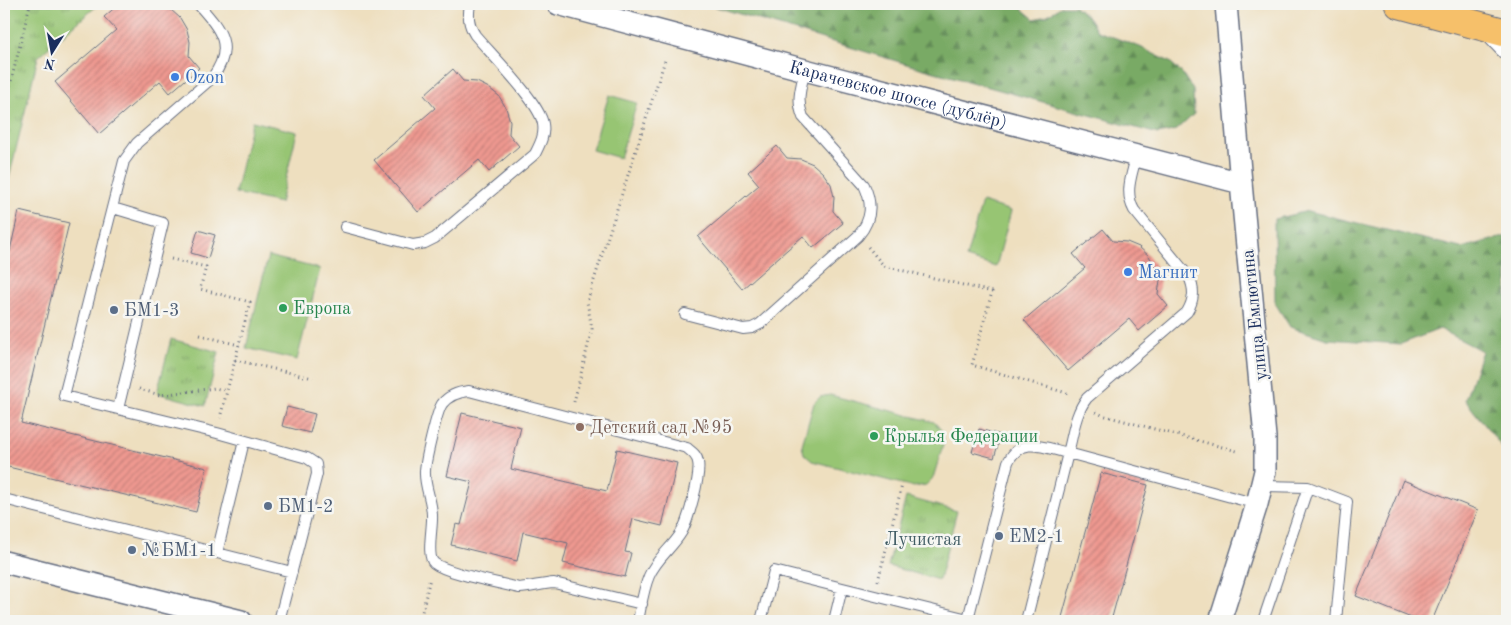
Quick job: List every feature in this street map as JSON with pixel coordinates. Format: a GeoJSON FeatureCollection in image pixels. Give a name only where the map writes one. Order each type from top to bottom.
{"type":"FeatureCollection","features":[{"type":"Feature","properties":{"kind":"highway"},"geometry":{"type":"LineString","coordinates":[[1399,4],[1507,33]]}},
{"type":"Feature","properties":{"kind":"street","name":"Карачевское шоссе (дублёр)"},"geometry":{"type":"LineString","coordinates":[[558,4],[1241,183]]}},
{"type":"Feature","properties":{"kind":"street","name":"улица Емлютина"},"geometry":{"type":"LineString","coordinates":[[1220,621],[1265,471],[1266,437],[1241,183],[1226,4]]}},
{"type":"Feature","properties":{"kind":"street"},"geometry":{"type":"LineString","coordinates":[[4,562],[184,611],[241,621]]}},
{"type":"Feature","properties":{"kind":"lane"},"geometry":{"type":"LineString","coordinates":[[198,4],[218,27],[223,40],[223,55],[219,68],[212,78],[137,143],[124,161],[64,396],[217,433],[307,458],[316,464],[317,474],[280,621]]}},
{"type":"Feature","properties":{"kind":"lane"},"geometry":{"type":"LineString","coordinates":[[345,227],[413,245],[425,243],[443,232],[535,154],[543,134],[544,125],[540,113],[469,26],[470,4]]}},
{"type":"Feature","properties":{"kind":"lane"},"geometry":{"type":"LineString","coordinates":[[1475,24],[1507,57]]}},
{"type":"Feature","properties":{"kind":"lane"},"geometry":{"type":"LineString","coordinates":[[685,314],[743,329],[752,328],[760,324],[865,228],[871,213],[869,195],[864,185],[803,117],[798,102],[805,70]]}},
{"type":"Feature","properties":{"kind":"lane"},"geometry":{"type":"LineString","coordinates":[[1026,621],[1068,454],[1083,403],[1187,312],[1193,297],[1194,288],[1189,277],[1129,202],[1128,193],[1136,157]]}},
{"type":"Feature","properties":{"kind":"lane"},"geometry":{"type":"LineString","coordinates":[[113,208],[163,223],[118,409]]}},
{"type":"Feature","properties":{"kind":"lane"},"geometry":{"type":"LineString","coordinates":[[638,621],[649,576],[660,558],[681,533],[688,519],[699,470],[695,454],[687,448],[468,391],[458,392],[449,397],[441,405],[425,463],[424,476],[432,512],[433,528],[430,548],[433,563],[445,570],[518,588],[554,583],[642,604]]}},
{"type":"Feature","properties":{"kind":"lane"},"geometry":{"type":"LineString","coordinates":[[217,553],[244,441]]}},
{"type":"Feature","properties":{"kind":"lane"},"geometry":{"type":"LineString","coordinates":[[761,621],[774,571],[972,620],[1011,456],[1017,449],[1026,445],[1259,495],[1308,487],[1347,502],[1336,621]]}},
{"type":"Feature","properties":{"kind":"lane"},"geometry":{"type":"LineString","coordinates":[[1263,621],[1308,487]]}},
{"type":"Feature","properties":{"kind":"lane"},"geometry":{"type":"LineString","coordinates":[[4,499],[292,572]]}},
{"type":"Feature","properties":{"kind":"lane"},"geometry":{"type":"LineString","coordinates":[[834,621],[842,588]]}},
{"type":"Feature","properties":{"kind":"path"},"geometry":{"type":"LineString","coordinates":[[4,110],[30,4]]}},
{"type":"Feature","properties":{"kind":"path"},"geometry":{"type":"LineString","coordinates":[[570,418],[592,329],[588,302],[666,57]]}},
{"type":"Feature","properties":{"kind":"path"},"geometry":{"type":"LineString","coordinates":[[858,236],[884,266],[992,292],[972,365],[1069,394],[1102,416],[1237,451]]}},
{"type":"Feature","properties":{"kind":"path"},"geometry":{"type":"LineString","coordinates":[[156,255],[206,267],[200,289],[250,302],[217,433]]}},
{"type":"Feature","properties":{"kind":"path"},"geometry":{"type":"LineString","coordinates":[[200,335],[239,345]]}},
{"type":"Feature","properties":{"kind":"path"},"geometry":{"type":"LineString","coordinates":[[235,360],[313,378]]}},
{"type":"Feature","properties":{"kind":"path"},"geometry":{"type":"LineString","coordinates":[[124,385],[160,395],[215,388],[227,391]]}},
{"type":"Feature","properties":{"kind":"path"},"geometry":{"type":"LineString","coordinates":[[875,596],[902,485]]}},
{"type":"Feature","properties":{"kind":"path"},"geometry":{"type":"LineString","coordinates":[[420,621],[433,563]]}},
{"type":"Feature","properties":{"kind":"green space"},"geometry":{"type":"Polygon","coordinates":[[[4,4],[99,4],[38,57],[4,199],[4,4]]]}},
{"type":"Feature","properties":{"kind":"green space"},"geometry":{"type":"Polygon","coordinates":[[[706,4],[1016,4],[1034,19],[1046,16],[1062,6],[1075,6],[1089,18],[1097,31],[1140,47],[1170,62],[1182,73],[1193,90],[1194,114],[1177,130],[1158,134],[913,66],[706,4]]]}},
{"type":"Feature","properties":{"kind":"green space"},"geometry":{"type":"Polygon","coordinates":[[[609,95],[637,103],[620,158],[592,150],[609,95]]]}},
{"type":"Feature","properties":{"kind":"green space"},"geometry":{"type":"Polygon","coordinates":[[[252,121],[297,132],[280,203],[235,193],[252,121]]]}},
{"type":"Feature","properties":{"kind":"green space"},"geometry":{"type":"Polygon","coordinates":[[[982,202],[1011,211],[996,267],[966,258],[982,202]]]}},
{"type":"Feature","properties":{"kind":"green space"},"geometry":{"type":"Polygon","coordinates":[[[1308,211],[1461,248],[1507,236],[1507,453],[1465,400],[1482,351],[1440,329],[1401,344],[1327,339],[1290,327],[1275,303],[1274,219],[1308,211]]]}},
{"type":"Feature","properties":{"kind":"green space","name":"Европа"},"geometry":{"type":"Polygon","coordinates":[[[268,256],[320,269],[297,360],[246,348],[268,256]]]}},
{"type":"Feature","properties":{"kind":"green space"},"geometry":{"type":"Polygon","coordinates":[[[171,339],[219,352],[205,406],[157,393],[171,339]]]}},
{"type":"Feature","properties":{"kind":"green space","name":"Крылья Федерации"},"geometry":{"type":"Polygon","coordinates":[[[830,395],[934,422],[942,431],[944,442],[933,478],[926,485],[914,487],[812,461],[804,454],[802,445],[814,403],[820,397],[830,395]]]}},
{"type":"Feature","properties":{"kind":"green space","name":"Лучистая"},"geometry":{"type":"Polygon","coordinates":[[[906,497],[957,511],[939,580],[888,566],[906,497]]]}},
{"type":"Feature","properties":{"kind":"building"},"geometry":{"type":"Polygon","coordinates":[[[119,4],[157,4],[170,9],[180,18],[187,30],[190,42],[189,56],[199,68],[170,93],[160,81],[99,134],[55,82],[116,30],[104,17],[119,4]]]}},
{"type":"Feature","properties":{"kind":"building"},"geometry":{"type":"Polygon","coordinates":[[[453,69],[463,81],[477,82],[499,96],[506,108],[510,121],[509,134],[519,146],[489,172],[479,160],[418,212],[374,160],[435,108],[424,95],[453,69]]]}},
{"type":"Feature","properties":{"kind":"building"},"geometry":{"type":"Polygon","coordinates":[[[777,146],[787,158],[801,159],[813,164],[823,173],[831,184],[834,197],[833,211],[843,223],[813,248],[803,236],[742,289],[698,237],[759,185],[748,172],[777,146]]]}},
{"type":"Feature","properties":{"kind":"building"},"geometry":{"type":"Polygon","coordinates":[[[19,211],[69,223],[21,423],[207,468],[196,512],[4,466],[4,277],[19,211]]]}},
{"type":"Feature","properties":{"kind":"building"},"geometry":{"type":"Polygon","coordinates":[[[1103,229],[1113,241],[1127,242],[1139,247],[1149,256],[1156,267],[1160,280],[1158,294],[1168,306],[1139,331],[1129,319],[1068,371],[1024,320],[1085,268],[1073,254],[1103,229]]]}},
{"type":"Feature","properties":{"kind":"building"},"geometry":{"type":"Polygon","coordinates":[[[198,230],[215,235],[208,258],[191,253],[198,230]]]}},
{"type":"Feature","properties":{"kind":"building"},"geometry":{"type":"Polygon","coordinates":[[[287,407],[315,414],[310,433],[282,426],[287,407]]]}},
{"type":"Feature","properties":{"kind":"building"},"geometry":{"type":"Polygon","coordinates":[[[462,413],[521,427],[511,469],[607,491],[617,449],[677,463],[662,526],[633,519],[625,552],[631,553],[625,577],[563,563],[568,543],[523,532],[517,561],[451,545],[456,524],[461,525],[472,482],[447,476],[462,413]]]}},
{"type":"Feature","properties":{"kind":"building"},"geometry":{"type":"Polygon","coordinates":[[[979,429],[1001,435],[994,458],[972,452],[979,429]]]}},
{"type":"Feature","properties":{"kind":"building"},"geometry":{"type":"Polygon","coordinates":[[[1101,473],[1148,485],[1111,621],[1061,621],[1101,473]]]}},
{"type":"Feature","properties":{"kind":"building"},"geometry":{"type":"Polygon","coordinates":[[[1403,480],[1478,510],[1432,621],[1419,621],[1356,596],[1403,480]]]}},
{"type":"Feature","properties":{"kind":"place","name":"Ozon"},"geometry":{"type":"Point","coordinates":[175,77]}},
{"type":"Feature","properties":{"kind":"place","name":"Магнит"},"geometry":{"type":"Point","coordinates":[1128,272]}},
{"type":"Feature","properties":{"kind":"place","name":"Европа"},"geometry":{"type":"Point","coordinates":[283,308]}},
{"type":"Feature","properties":{"kind":"place","name":"БМ1-3"},"geometry":{"type":"Point","coordinates":[114,310]}},
{"type":"Feature","properties":{"kind":"place","name":"Детский сад №95"},"geometry":{"type":"Point","coordinates":[580,427]}},
{"type":"Feature","properties":{"kind":"place","name":"Крылья Федерации"},"geometry":{"type":"Point","coordinates":[874,436]}},
{"type":"Feature","properties":{"kind":"place","name":"БМ1-2"},"geometry":{"type":"Point","coordinates":[268,506]}},
{"type":"Feature","properties":{"kind":"place","name":"ЕМ2-1"},"geometry":{"type":"Point","coordinates":[999,536]}},
{"type":"Feature","properties":{"kind":"place","name":"№БМ1-1"},"geometry":{"type":"Point","coordinates":[132,550]}}]}
